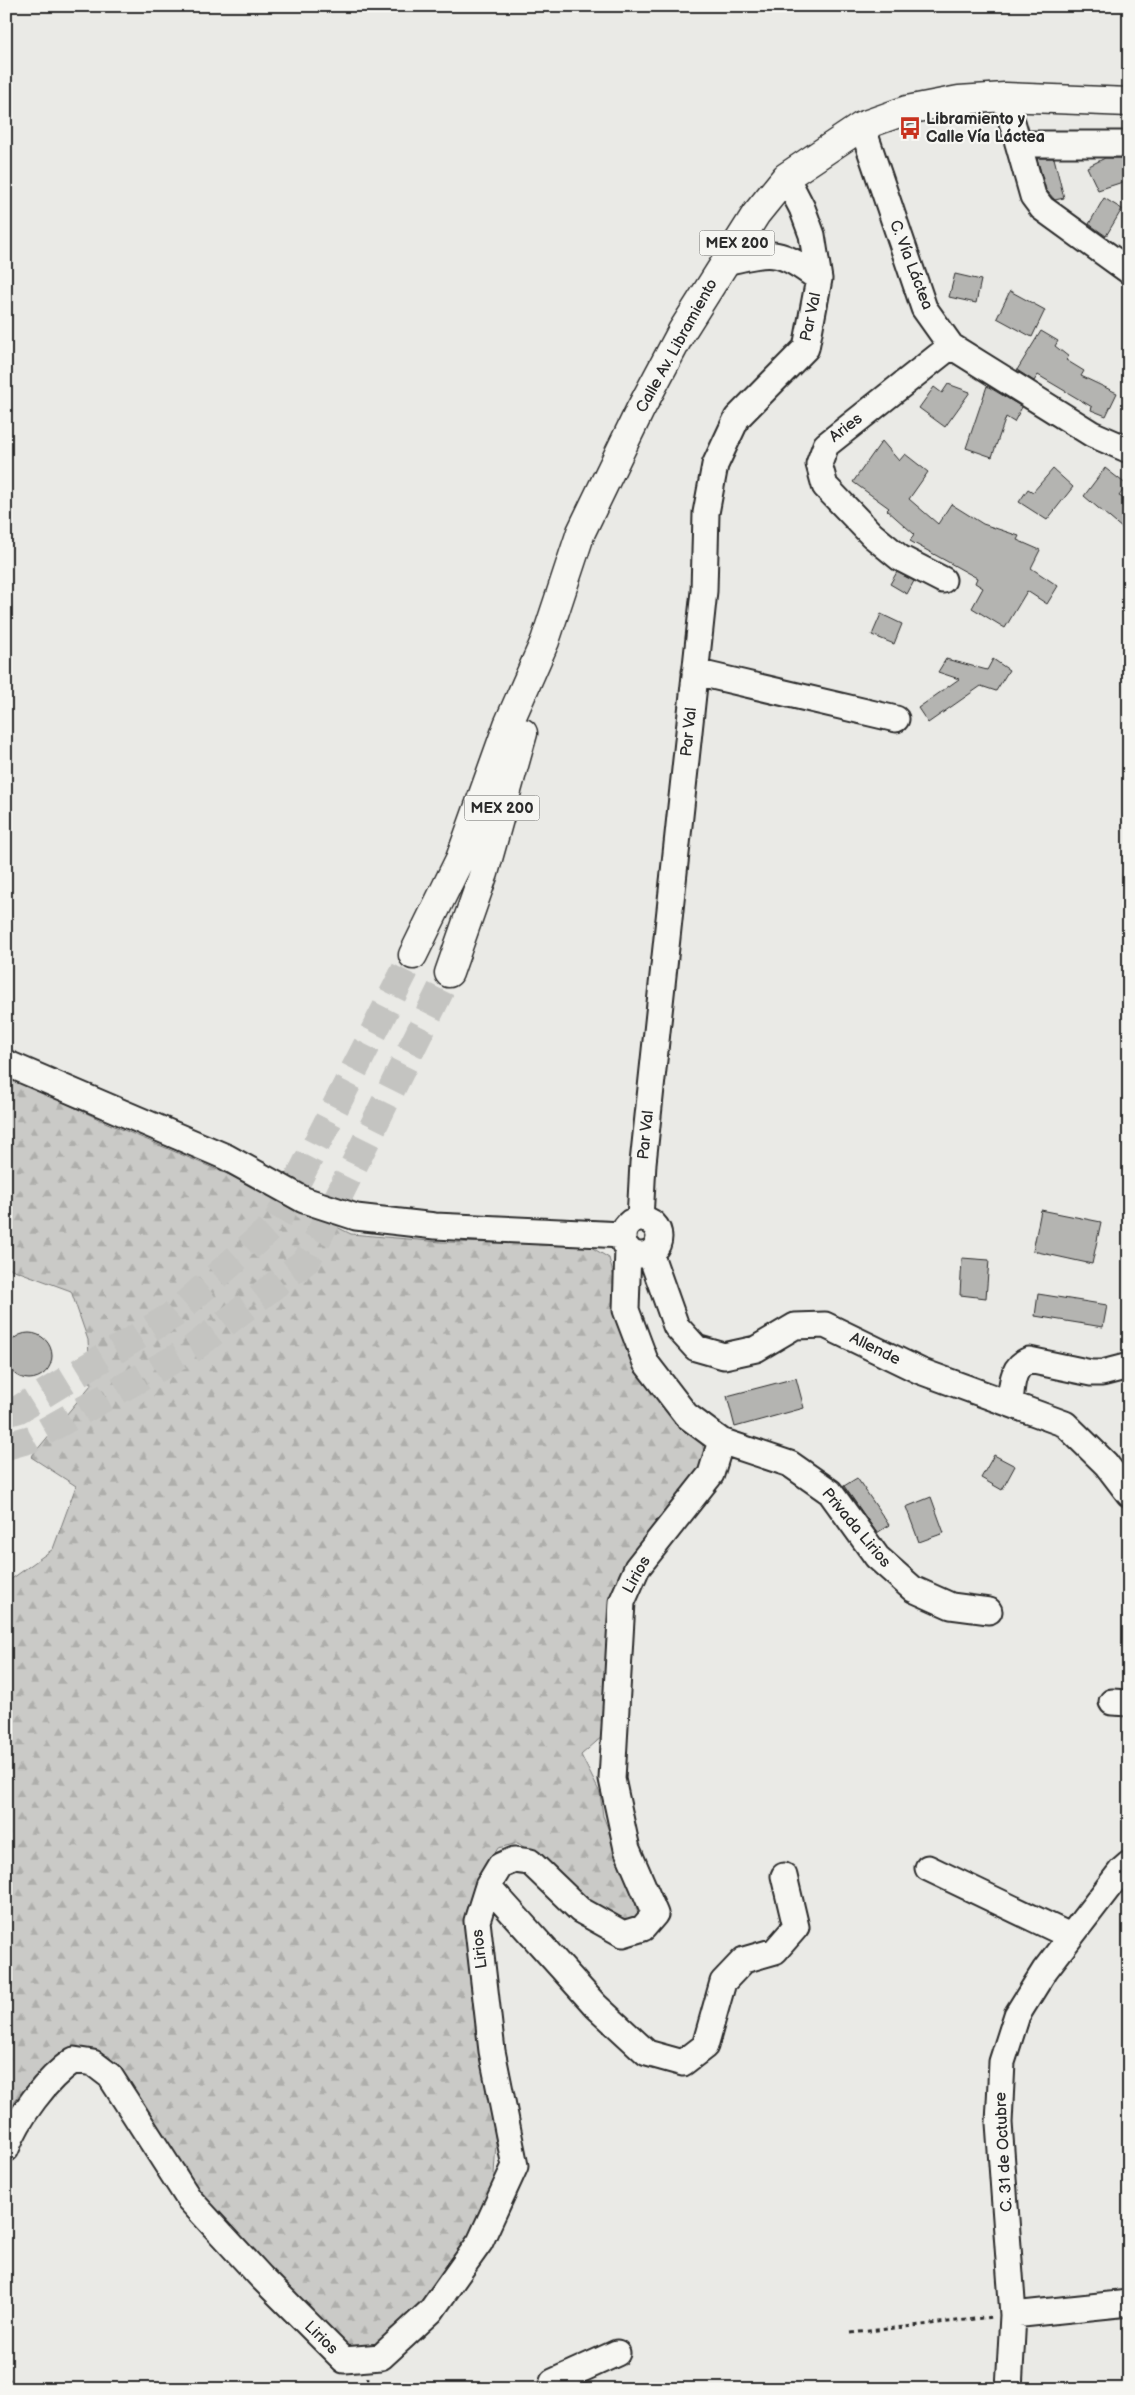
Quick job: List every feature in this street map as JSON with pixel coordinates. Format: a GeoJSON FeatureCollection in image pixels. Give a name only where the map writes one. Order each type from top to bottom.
{"type":"FeatureCollection","features":[{"type":"Feature","properties":{"kind":"main road","name":"Calle Av. Libramiento"},"geometry":{"type":"LineString","coordinates":[[450,973],[484,873],[522,736],[545,641],[581,532],[674,346],[756,214],[786,177],[862,126],[907,110],[959,100],[1005,97],[1129,102]]}},
{"type":"Feature","properties":{"kind":"main road","name":"Calle Av. Libramiento"},"geometry":{"type":"LineString","coordinates":[[413,955],[460,859],[508,725],[545,641]]}},
{"type":"Feature","properties":{"kind":"street"},"geometry":{"type":"LineString","coordinates":[[1005,97],[1034,196],[1042,208],[1129,271]]}},
{"type":"Feature","properties":{"kind":"street","name":"C. Vía Láctea"},"geometry":{"type":"LineString","coordinates":[[862,126],[924,308],[951,346],[1092,434],[1129,450]]}},
{"type":"Feature","properties":{"kind":"street"},"geometry":{"type":"LineString","coordinates":[[1019,144],[1129,144]]}},
{"type":"Feature","properties":{"kind":"street","name":"Par Val"},"geometry":{"type":"LineString","coordinates":[[635,1239],[704,591],[706,513],[715,466],[737,418],[806,348],[819,279],[812,236],[802,208],[786,177]]}},
{"type":"Feature","properties":{"kind":"street","name":"Par Val"},"geometry":{"type":"LineString","coordinates":[[725,262],[773,253],[792,258],[819,279]]}},
{"type":"Feature","properties":{"kind":"street","name":"Aries"},"geometry":{"type":"LineString","coordinates":[[943,580],[900,558],[872,535],[825,486],[819,464],[826,445],[951,346]]}},
{"type":"Feature","properties":{"kind":"street"},"geometry":{"type":"LineString","coordinates":[[695,672],[896,719]]}},
{"type":"Feature","properties":{"kind":"street"},"geometry":{"type":"LineString","coordinates":[[6,1062],[226,1157],[304,1200],[356,1217],[435,1226],[635,1239],[626,1310],[646,1363],[686,1415],[721,1441]]}},
{"type":"Feature","properties":{"kind":"street","name":"Allende"},"geometry":{"type":"LineString","coordinates":[[635,1239],[676,1326],[696,1348],[724,1356],[756,1349],[795,1326],[825,1325],[920,1371],[1065,1424],[1106,1464],[1129,1494]]}},
{"type":"Feature","properties":{"kind":"street"},"geometry":{"type":"LineString","coordinates":[[1010,1404],[1013,1377],[1017,1367],[1029,1360],[1091,1373],[1102,1373],[1129,1366]]}},
{"type":"Feature","properties":{"kind":"street","name":"Privada Lirios"},"geometry":{"type":"LineString","coordinates":[[721,1441],[790,1464],[830,1492],[877,1557],[913,1589],[951,1606],[989,1611]]}},
{"type":"Feature","properties":{"kind":"street","name":"Lirios"},"geometry":{"type":"LineString","coordinates":[[6,2149],[11,2137],[42,2088],[59,2070],[74,2060],[93,2063],[110,2076],[189,2199],[268,2284],[344,2360],[382,2357],[431,2311],[480,2242],[515,2166],[492,2051],[477,1921],[488,1886],[500,1866],[514,1860],[530,1862],[580,1910],[623,1934],[643,1928],[655,1914],[627,1849],[612,1779],[622,1602],[637,1568],[711,1474],[721,1441]]}},
{"type":"Feature","properties":{"kind":"street","name":"C. 31 de Octubre"},"geometry":{"type":"LineString","coordinates":[[1009,2389],[1013,2315],[999,2123],[1002,2062],[1017,2015],[1045,1970],[1070,1936],[1129,1864]]}},
{"type":"Feature","properties":{"kind":"street"},"geometry":{"type":"LineString","coordinates":[[928,1868],[1070,1936]]}},
{"type":"Feature","properties":{"kind":"street"},"geometry":{"type":"LineString","coordinates":[[488,1886],[596,2006],[647,2053],[683,2063],[705,2046],[723,1982],[744,1960],[775,1951],[796,1927],[784,1876]]}},
{"type":"Feature","properties":{"kind":"street"},"geometry":{"type":"LineString","coordinates":[[1013,2315],[1129,2303]]}},
{"type":"Feature","properties":{"kind":"street"},"geometry":{"type":"LineString","coordinates":[[551,2389],[553,2382],[617,2353]]}},
{"type":"Feature","properties":{"kind":"path"},"geometry":{"type":"LineString","coordinates":[[851,2334],[1013,2315]]}},
{"type":"Feature","properties":{"kind":"path"},"geometry":{"type":"LineString","coordinates":[[6,2371],[12,2389]]}},
{"type":"Feature","properties":{"kind":"green space"},"geometry":{"type":"Polygon","coordinates":[[[6,1078],[239,1179],[351,1234],[441,1242],[586,1244],[609,1258],[631,1342],[702,1440],[706,1467],[685,1495],[645,1537],[619,1574],[612,1622],[603,1736],[581,1755],[600,1793],[603,1816],[632,1887],[638,1914],[630,1922],[600,1912],[552,1867],[518,1843],[498,1848],[474,1888],[472,1960],[496,2143],[492,2205],[445,2279],[383,2345],[361,2352],[327,2333],[195,2195],[109,2056],[69,2048],[34,2078],[6,2113],[6,1583],[53,1549],[76,1486],[31,1457],[91,1385],[88,1340],[71,1291],[6,1267],[6,1078]]]}},
{"type":"Feature","properties":{"kind":"building"},"geometry":{"type":"Polygon","coordinates":[[[1037,158],[1054,158],[1064,198],[1055,200],[1046,190],[1037,158]]]}},
{"type":"Feature","properties":{"kind":"building"},"geometry":{"type":"Polygon","coordinates":[[[1105,158],[1127,158],[1129,180],[1098,190],[1087,167],[1105,158]]]}},
{"type":"Feature","properties":{"kind":"building"},"geometry":{"type":"Polygon","coordinates":[[[1104,198],[1122,209],[1106,236],[1089,224],[1104,198]]]}},
{"type":"Feature","properties":{"kind":"building"},"geometry":{"type":"Polygon","coordinates":[[[955,274],[981,280],[976,303],[949,297],[955,274]]]}},
{"type":"Feature","properties":{"kind":"building"},"geometry":{"type":"Polygon","coordinates":[[[1010,291],[1045,310],[1032,337],[997,318],[1010,291]]]}},
{"type":"Feature","properties":{"kind":"building"},"geometry":{"type":"Polygon","coordinates":[[[1041,331],[1058,341],[1055,346],[1069,357],[1066,360],[1084,371],[1081,376],[1117,393],[1106,416],[1091,410],[1092,407],[1038,375],[1034,381],[1017,370],[1041,331]]]}},
{"type":"Feature","properties":{"kind":"building"},"geometry":{"type":"Polygon","coordinates":[[[948,384],[970,392],[945,427],[919,408],[934,387],[942,393],[948,384]]]}},
{"type":"Feature","properties":{"kind":"building"},"geometry":{"type":"Polygon","coordinates":[[[987,386],[1022,407],[1014,422],[1006,417],[992,457],[966,448],[987,386]]]}},
{"type":"Feature","properties":{"kind":"building"},"geometry":{"type":"Polygon","coordinates":[[[882,441],[899,461],[905,454],[928,472],[909,499],[938,524],[951,504],[983,524],[1019,536],[1017,540],[1040,550],[1031,568],[1058,586],[1047,604],[1027,591],[1005,628],[972,608],[983,588],[975,583],[977,578],[910,541],[914,534],[887,510],[889,508],[853,482],[882,441]]]}},
{"type":"Feature","properties":{"kind":"building"},"geometry":{"type":"Polygon","coordinates":[[[1105,468],[1127,485],[1119,496],[1129,501],[1129,514],[1123,529],[1084,496],[1105,468]]]}},
{"type":"Feature","properties":{"kind":"building"},"geometry":{"type":"Polygon","coordinates":[[[1053,469],[1073,487],[1047,520],[1019,502],[1028,489],[1033,492],[1053,469]]]}},
{"type":"Feature","properties":{"kind":"building"},"geometry":{"type":"Polygon","coordinates":[[[897,572],[914,581],[907,594],[890,584],[897,572]]]}},
{"type":"Feature","properties":{"kind":"building"},"geometry":{"type":"Polygon","coordinates":[[[881,614],[902,624],[894,644],[872,635],[881,614]]]}},
{"type":"Feature","properties":{"kind":"building"},"geometry":{"type":"Polygon","coordinates":[[[946,659],[987,670],[993,659],[1009,670],[996,691],[981,686],[928,723],[918,708],[959,679],[938,672],[946,659]]]}},
{"type":"Feature","properties":{"kind":"building"},"geometry":{"type":"Polygon","coordinates":[[[1041,1210],[1101,1222],[1092,1264],[1033,1251],[1041,1210]]]}},
{"type":"Feature","properties":{"kind":"building"},"geometry":{"type":"Polygon","coordinates":[[[962,1258],[989,1260],[986,1298],[960,1295],[962,1258]]]}},
{"type":"Feature","properties":{"kind":"building"},"geometry":{"type":"Polygon","coordinates":[[[1038,1294],[1107,1305],[1103,1327],[1035,1316],[1038,1294]]]}},
{"type":"Feature","properties":{"kind":"building"},"geometry":{"type":"Polygon","coordinates":[[[25,1333],[33,1333],[42,1337],[48,1343],[52,1356],[48,1369],[42,1375],[33,1379],[25,1379],[16,1375],[10,1369],[6,1360],[6,1352],[10,1343],[16,1337],[25,1333]]]}},
{"type":"Feature","properties":{"kind":"building"},"geometry":{"type":"Polygon","coordinates":[[[796,1378],[804,1408],[735,1427],[727,1396],[796,1378]]]}},
{"type":"Feature","properties":{"kind":"building"},"geometry":{"type":"Polygon","coordinates":[[[994,1455],[1015,1466],[1002,1490],[981,1478],[994,1455]]]}},
{"type":"Feature","properties":{"kind":"building"},"geometry":{"type":"Polygon","coordinates":[[[857,1478],[889,1525],[877,1533],[844,1486],[857,1478]]]}},
{"type":"Feature","properties":{"kind":"building"},"geometry":{"type":"Polygon","coordinates":[[[931,1497],[944,1533],[919,1542],[906,1507],[931,1497]]]}},
{"type":"Feature","properties":{"kind":"tunnel"},"geometry":{"type":"LineString","coordinates":[[6,1413],[19,1409],[173,1315],[276,1223],[413,955]]}},
{"type":"Feature","properties":{"kind":"tunnel"},"geometry":{"type":"LineString","coordinates":[[6,1446],[31,1439],[192,1349],[307,1260],[449,973]]}},
{"type":"Feature","properties":{"kind":"place","name":"Libramiento y Calle Vía Láctea"},"geometry":{"type":"Point","coordinates":[910,128]}}]}
